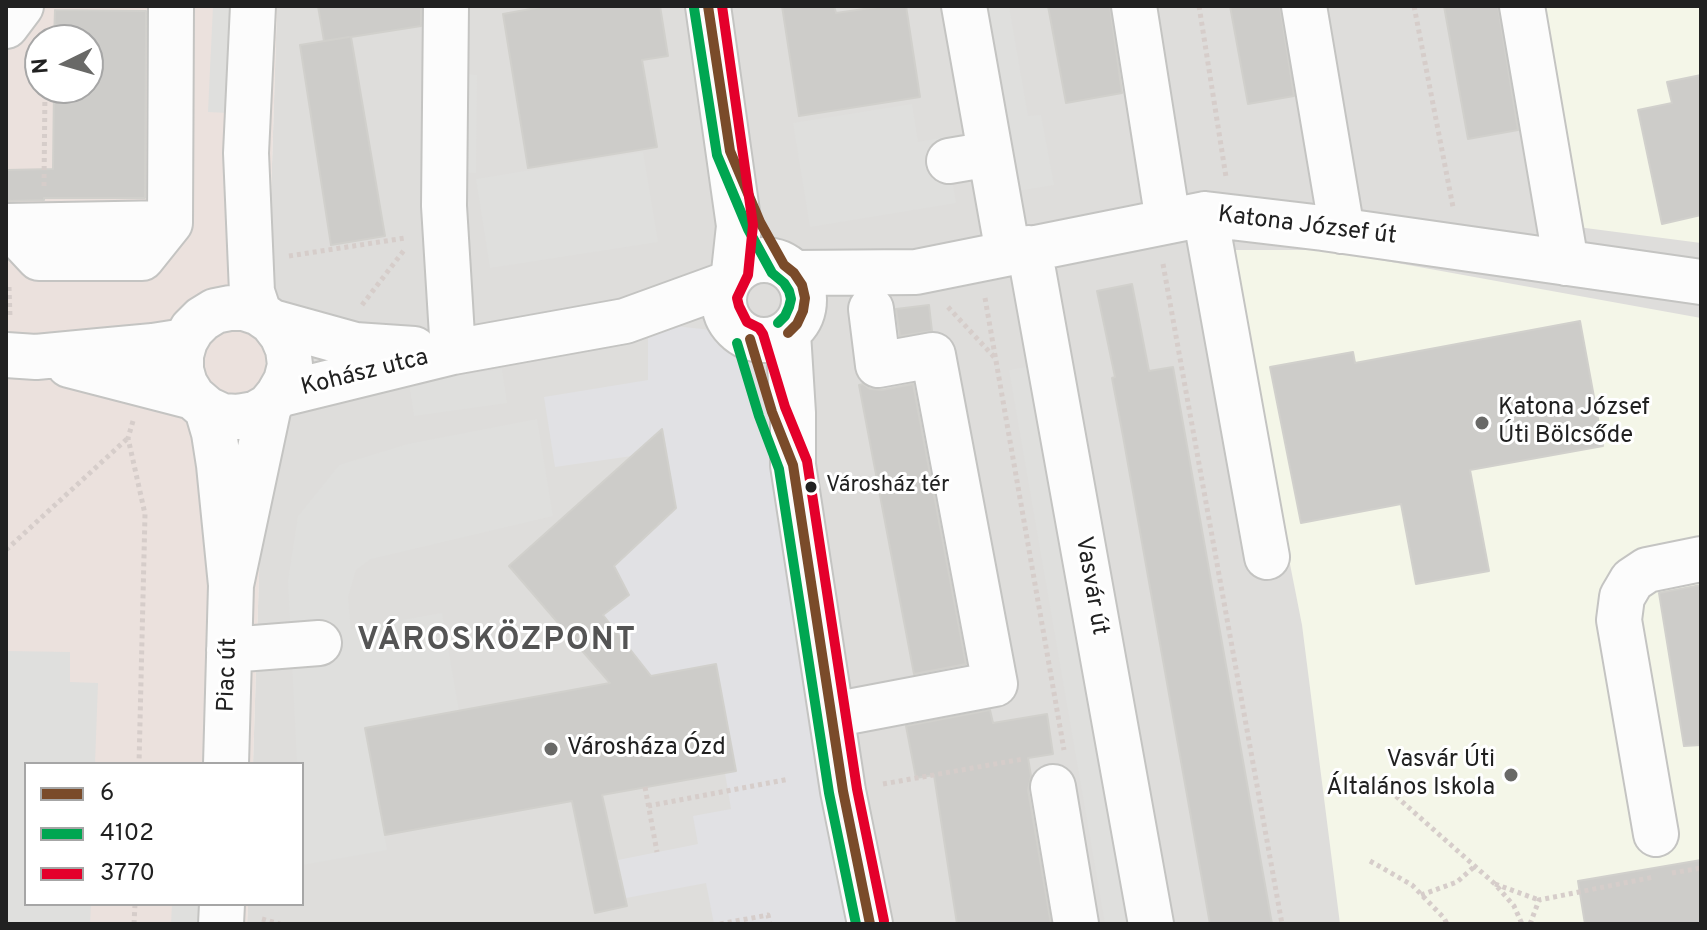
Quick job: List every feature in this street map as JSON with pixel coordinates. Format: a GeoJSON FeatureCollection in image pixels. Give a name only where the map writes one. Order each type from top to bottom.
{"type":"FeatureCollection","features":[{"type":"Feature","properties":{"kind":"street"},"geometry":{"type":"LineString","coordinates":[[6,26],[21,6]]}},
{"type":"Feature","properties":{"kind":"street"},"geometry":{"type":"LineString","coordinates":[[8,226],[170,223],[171,6]]}},
{"type":"Feature","properties":{"kind":"street"},"geometry":{"type":"LineString","coordinates":[[231,585],[274,400],[286,381],[290,365],[282,335],[265,318],[252,292],[246,153],[253,6]]}},
{"type":"Feature","properties":{"kind":"street"},"geometry":{"type":"LineString","coordinates":[[446,6],[444,206],[453,352]]}},
{"type":"Feature","properties":{"kind":"street"},"geometry":{"type":"LineString","coordinates":[[708,6],[739,226],[730,278],[723,297],[725,310],[730,322],[769,332],[803,311],[805,298],[802,285],[760,222],[730,151]]}},
{"type":"Feature","properties":{"kind":"street","name":"Vasvár út"},"geometry":{"type":"LineString","coordinates":[[964,6],[969,157],[1019,250],[1151,924]]}},
{"type":"Feature","properties":{"kind":"street"},"geometry":{"type":"LineString","coordinates":[[1134,6],[1190,217],[1267,557]]}},
{"type":"Feature","properties":{"kind":"street"},"geometry":{"type":"LineString","coordinates":[[1304,6],[1342,231]]}},
{"type":"Feature","properties":{"kind":"street"},"geometry":{"type":"LineString","coordinates":[[1522,6],[1566,263]]}},
{"type":"Feature","properties":{"kind":"street"},"geometry":{"type":"LineString","coordinates":[[231,585],[214,433],[200,403],[185,384],[181,355],[217,290],[246,153]]}},
{"type":"Feature","properties":{"kind":"street","name":"Katona József út"},"geometry":{"type":"LineString","coordinates":[[916,272],[1190,217],[1342,231],[1701,282]]}},
{"type":"Feature","properties":{"kind":"street"},"geometry":{"type":"LineString","coordinates":[[730,278],[745,264],[758,260],[771,260],[789,269],[916,272]]}},
{"type":"Feature","properties":{"kind":"street"},"geometry":{"type":"LineString","coordinates":[[636,322],[769,332],[916,272]]}},
{"type":"Feature","properties":{"kind":"street","name":"Kohász utca"},"geometry":{"type":"LineString","coordinates":[[274,400],[453,352],[636,322],[730,278]]}},
{"type":"Feature","properties":{"kind":"street"},"geometry":{"type":"LineString","coordinates":[[21,356],[141,348],[193,330],[215,311],[230,308],[244,308],[265,318]]}},
{"type":"Feature","properties":{"kind":"street"},"geometry":{"type":"LineString","coordinates":[[832,715],[995,684],[933,355],[878,365],[871,309]]}},
{"type":"Feature","properties":{"kind":"street","name":"Kohász utca"},"geometry":{"type":"LineString","coordinates":[[265,318],[355,345],[453,352]]}},
{"type":"Feature","properties":{"kind":"street"},"geometry":{"type":"LineString","coordinates":[[769,332],[772,412],[793,465],[843,791],[870,924]]}},
{"type":"Feature","properties":{"kind":"street"},"geometry":{"type":"LineString","coordinates":[[21,356],[200,403],[222,416],[255,414],[274,400]]}},
{"type":"Feature","properties":{"kind":"street"},"geometry":{"type":"LineString","coordinates":[[1661,861],[1619,620],[1622,597],[1632,580],[1647,570],[1701,559]]}},
{"type":"Feature","properties":{"kind":"street","name":"Piac út"},"geometry":{"type":"LineString","coordinates":[[226,762],[231,585]]}},
{"type":"Feature","properties":{"kind":"street"},"geometry":{"type":"LineString","coordinates":[[229,650],[319,643]]}},
{"type":"Feature","properties":{"kind":"street"},"geometry":{"type":"LineString","coordinates":[[1059,769],[1076,924]]}},
{"type":"Feature","properties":{"kind":"street"},"geometry":{"type":"LineString","coordinates":[[224,906],[242,922]]}},
{"type":"Feature","properties":{"kind":"path"},"geometry":{"type":"LineString","coordinates":[[1199,6],[1190,217],[1282,924]]}},
{"type":"Feature","properties":{"kind":"path"},"geometry":{"type":"LineString","coordinates":[[1414,6],[1454,216]]}},
{"type":"Feature","properties":{"kind":"path"},"geometry":{"type":"LineString","coordinates":[[44,196],[45,104]]}},
{"type":"Feature","properties":{"kind":"path"},"geometry":{"type":"LineString","coordinates":[[286,256],[414,237],[360,306]]}},
{"type":"Feature","properties":{"kind":"path"},"geometry":{"type":"LineString","coordinates":[[984,290],[1059,769]]}},
{"type":"Feature","properties":{"kind":"path"},"geometry":{"type":"LineString","coordinates":[[6,550],[128,438],[138,415]]}},
{"type":"Feature","properties":{"kind":"path"},"geometry":{"type":"LineString","coordinates":[[128,438],[145,514],[139,762]]}},
{"type":"Feature","properties":{"kind":"path"},"geometry":{"type":"LineString","coordinates":[[878,785],[1009,762]]}},
{"type":"Feature","properties":{"kind":"path"},"geometry":{"type":"LineString","coordinates":[[1372,775],[1495,884],[1514,906],[1522,924]]}},
{"type":"Feature","properties":{"kind":"path"},"geometry":{"type":"LineString","coordinates":[[648,806],[789,779]]}},
{"type":"Feature","properties":{"kind":"path"},"geometry":{"type":"LineString","coordinates":[[645,787],[657,852]]}},
{"type":"Feature","properties":{"kind":"path"},"geometry":{"type":"LineString","coordinates":[[1370,861],[1412,885],[1447,924]]}},
{"type":"Feature","properties":{"kind":"path"},"geometry":{"type":"LineString","coordinates":[[1495,884],[1539,900],[1661,861],[1701,868]]}},
{"type":"Feature","properties":{"kind":"path"},"geometry":{"type":"LineString","coordinates":[[1421,895],[1457,882],[1475,866]]}},
{"type":"Feature","properties":{"kind":"path"},"geometry":{"type":"LineString","coordinates":[[1530,924],[1539,900]]}},
{"type":"Feature","properties":{"kind":"path"},"geometry":{"type":"LineString","coordinates":[[720,924],[768,915],[770,924]]}},
{"type":"Feature","properties":{"kind":"path"},"geometry":{"type":"LineString","coordinates":[[242,922],[280,924]]}},
{"type":"Feature","properties":{"kind":"shaded area"},"geometry":{"type":"Polygon","coordinates":[[[6,6],[277,6],[253,762],[24,762],[24,906],[248,906],[247,924],[6,924],[6,6]]]}},
{"type":"Feature","properties":{"kind":"shaded area"},"geometry":{"type":"Polygon","coordinates":[[[213,6],[253,6],[247,114],[208,112],[213,6]]]}},
{"type":"Feature","properties":{"kind":"shaded area"},"geometry":{"type":"Polygon","coordinates":[[[277,6],[1701,6],[1701,924],[247,924],[248,906],[304,906],[304,762],[253,762],[277,6]]]}},
{"type":"Feature","properties":{"kind":"shaded area"},"geometry":{"type":"Polygon","coordinates":[[[964,6],[1009,6],[1028,116],[1041,115],[1054,185],[998,194],[964,6]]]}},
{"type":"Feature","properties":{"kind":"shaded area"},"geometry":{"type":"Polygon","coordinates":[[[1541,6],[1701,6],[1701,243],[1570,226],[1541,6]]]}},
{"type":"Feature","properties":{"kind":"shaded area"},"geometry":{"type":"Polygon","coordinates":[[[446,73],[477,75],[476,173],[444,172],[446,73]]]}},
{"type":"Feature","properties":{"kind":"shaded area"},"geometry":{"type":"Polygon","coordinates":[[[912,104],[918,142],[945,137],[956,203],[810,227],[793,123],[912,104]]]}},
{"type":"Feature","properties":{"kind":"shaded area"},"geometry":{"type":"Polygon","coordinates":[[[643,152],[658,242],[490,268],[476,179],[643,152]]]}},
{"type":"Feature","properties":{"kind":"shaded area"},"geometry":{"type":"Polygon","coordinates":[[[1228,250],[1325,250],[1701,318],[1701,924],[1340,924],[1302,625],[1228,250]]]}},
{"type":"Feature","properties":{"kind":"shaded area","name":"Városház tér"},"geometry":{"type":"Polygon","coordinates":[[[648,323],[738,333],[750,339],[772,412],[870,924],[714,924],[706,883],[626,898],[618,860],[698,844],[693,816],[731,809],[725,773],[736,770],[716,664],[651,676],[603,615],[629,595],[614,566],[676,508],[663,429],[632,456],[555,467],[544,397],[648,380],[648,323]]]}},
{"type":"Feature","properties":{"kind":"shaded area"},"geometry":{"type":"Polygon","coordinates":[[[1050,363],[1151,924],[1105,924],[1009,370],[1050,363]]]}},
{"type":"Feature","properties":{"kind":"shaded area"},"geometry":{"type":"Polygon","coordinates":[[[502,369],[507,403],[414,416],[409,382],[502,369]]]}},
{"type":"Feature","properties":{"kind":"shaded area"},"geometry":{"type":"Polygon","coordinates":[[[537,419],[553,516],[371,559],[356,570],[348,598],[351,629],[442,613],[459,711],[366,729],[387,850],[304,865],[304,762],[297,762],[288,581],[298,516],[339,465],[408,444],[537,419]]]}},
{"type":"Feature","properties":{"kind":"shaded area"},"geometry":{"type":"Polygon","coordinates":[[[6,651],[70,652],[70,682],[98,683],[95,762],[24,762],[24,906],[91,906],[90,924],[6,924],[6,651]]]}},
{"type":"Feature","properties":{"kind":"shaded area"},"geometry":{"type":"Polygon","coordinates":[[[172,906],[222,906],[221,924],[171,924],[172,906]]]}},
{"type":"Feature","properties":{"kind":"building"},"geometry":{"type":"Polygon","coordinates":[[[318,6],[421,6],[421,26],[351,37],[385,236],[331,245],[300,45],[349,37],[324,41],[318,6]]]}},
{"type":"Feature","properties":{"kind":"building"},"geometry":{"type":"Polygon","coordinates":[[[547,6],[660,6],[668,56],[642,60],[657,147],[528,168],[503,14],[547,6]]]}},
{"type":"Feature","properties":{"kind":"building"},"geometry":{"type":"Polygon","coordinates":[[[782,6],[834,6],[836,13],[906,6],[920,97],[799,116],[782,6]]]}},
{"type":"Feature","properties":{"kind":"building"},"geometry":{"type":"Polygon","coordinates":[[[1048,6],[1110,6],[1122,93],[1066,103],[1048,6]]]}},
{"type":"Feature","properties":{"kind":"building"},"geometry":{"type":"Polygon","coordinates":[[[1230,6],[1280,6],[1294,96],[1248,104],[1230,6]]]}},
{"type":"Feature","properties":{"kind":"building"},"geometry":{"type":"Polygon","coordinates":[[[1444,6],[1498,6],[1518,130],[1468,139],[1444,6]]]}},
{"type":"Feature","properties":{"kind":"building"},"geometry":{"type":"Polygon","coordinates":[[[55,10],[146,11],[145,198],[6,201],[6,170],[53,169],[54,104],[104,104],[104,24],[55,24],[55,10]]]}},
{"type":"Feature","properties":{"kind":"building"},"geometry":{"type":"Polygon","coordinates":[[[1701,75],[1701,215],[1662,224],[1638,110],[1672,103],[1667,82],[1701,75]]]}},
{"type":"Feature","properties":{"kind":"building"},"geometry":{"type":"Polygon","coordinates":[[[1132,284],[1149,371],[1173,367],[1272,924],[1210,924],[1112,378],[1115,377],[1097,291],[1132,284]]]}},
{"type":"Feature","properties":{"kind":"building"},"geometry":{"type":"Polygon","coordinates":[[[929,305],[932,331],[900,336],[896,309],[929,305]]]}},
{"type":"Feature","properties":{"kind":"building"},"geometry":{"type":"Polygon","coordinates":[[[1580,321],[1603,446],[1470,470],[1489,571],[1416,584],[1401,504],[1301,523],[1270,367],[1353,352],[1355,363],[1580,321]]]}},
{"type":"Feature","properties":{"kind":"building"},"geometry":{"type":"Polygon","coordinates":[[[913,384],[966,664],[914,674],[859,385],[870,389],[882,390],[913,384]]]}},
{"type":"Feature","properties":{"kind":"building","name":"Városháza Ózd"},"geometry":{"type":"Polygon","coordinates":[[[662,429],[676,508],[614,566],[629,595],[603,615],[651,676],[716,664],[736,771],[602,795],[627,906],[595,913],[572,801],[385,835],[365,728],[610,683],[509,566],[662,429]]]}},
{"type":"Feature","properties":{"kind":"building"},"geometry":{"type":"Polygon","coordinates":[[[1701,585],[1701,745],[1684,746],[1659,593],[1701,585]]]}},
{"type":"Feature","properties":{"kind":"building"},"geometry":{"type":"Polygon","coordinates":[[[990,710],[993,723],[1047,714],[1053,754],[1028,758],[1031,776],[1028,790],[1051,924],[957,924],[934,775],[916,778],[906,726],[990,710]]]}},
{"type":"Feature","properties":{"kind":"building"},"geometry":{"type":"Polygon","coordinates":[[[1701,860],[1701,924],[1585,924],[1578,881],[1701,860]]]}},
{"type":"Feature","properties":{"kind":"transit line","name":"6"},"geometry":{"type":"LineString","coordinates":[[708,6],[730,151],[760,222],[784,265],[802,285],[805,298],[803,311],[788,333]]}},
{"type":"Feature","properties":{"kind":"transit line","name":"3770"},"geometry":{"type":"LineString","coordinates":[[722,6],[753,225],[748,275],[737,298],[747,322],[763,334],[785,407],[807,461],[857,789],[884,921]]}},
{"type":"Feature","properties":{"kind":"transit line","name":"4102"},"geometry":{"type":"LineString","coordinates":[[694,8],[717,155],[748,229],[772,273],[789,291],[789,307],[778,323]]}},
{"type":"Feature","properties":{"kind":"transit line","name":"6"},"geometry":{"type":"LineString","coordinates":[[750,339],[772,412],[793,465],[843,791],[870,924]]}},
{"type":"Feature","properties":{"kind":"transit line","name":"4102"},"geometry":{"type":"LineString","coordinates":[[737,343],[779,469],[829,793],[856,924]]}},
{"type":"Feature","properties":{"kind":"place","name":"Katona József Úti Bölcsőde"},"geometry":{"type":"Point","coordinates":[1482,423]}},
{"type":"Feature","properties":{"kind":"place","name":"Városház tér"},"geometry":{"type":"Point","coordinates":[811,487]}},
{"type":"Feature","properties":{"kind":"place","name":"Városháza Ózd"},"geometry":{"type":"Point","coordinates":[551,749]}},
{"type":"Feature","properties":{"kind":"place","name":"Vasvár Úti Általános Iskola"},"geometry":{"type":"Point","coordinates":[1511,775]}},
{"type":"Feature","properties":{"kind":"district","name":"VÁROSKÖZPONT"},"geometry":{"type":"Point","coordinates":[497,643]}}]}
